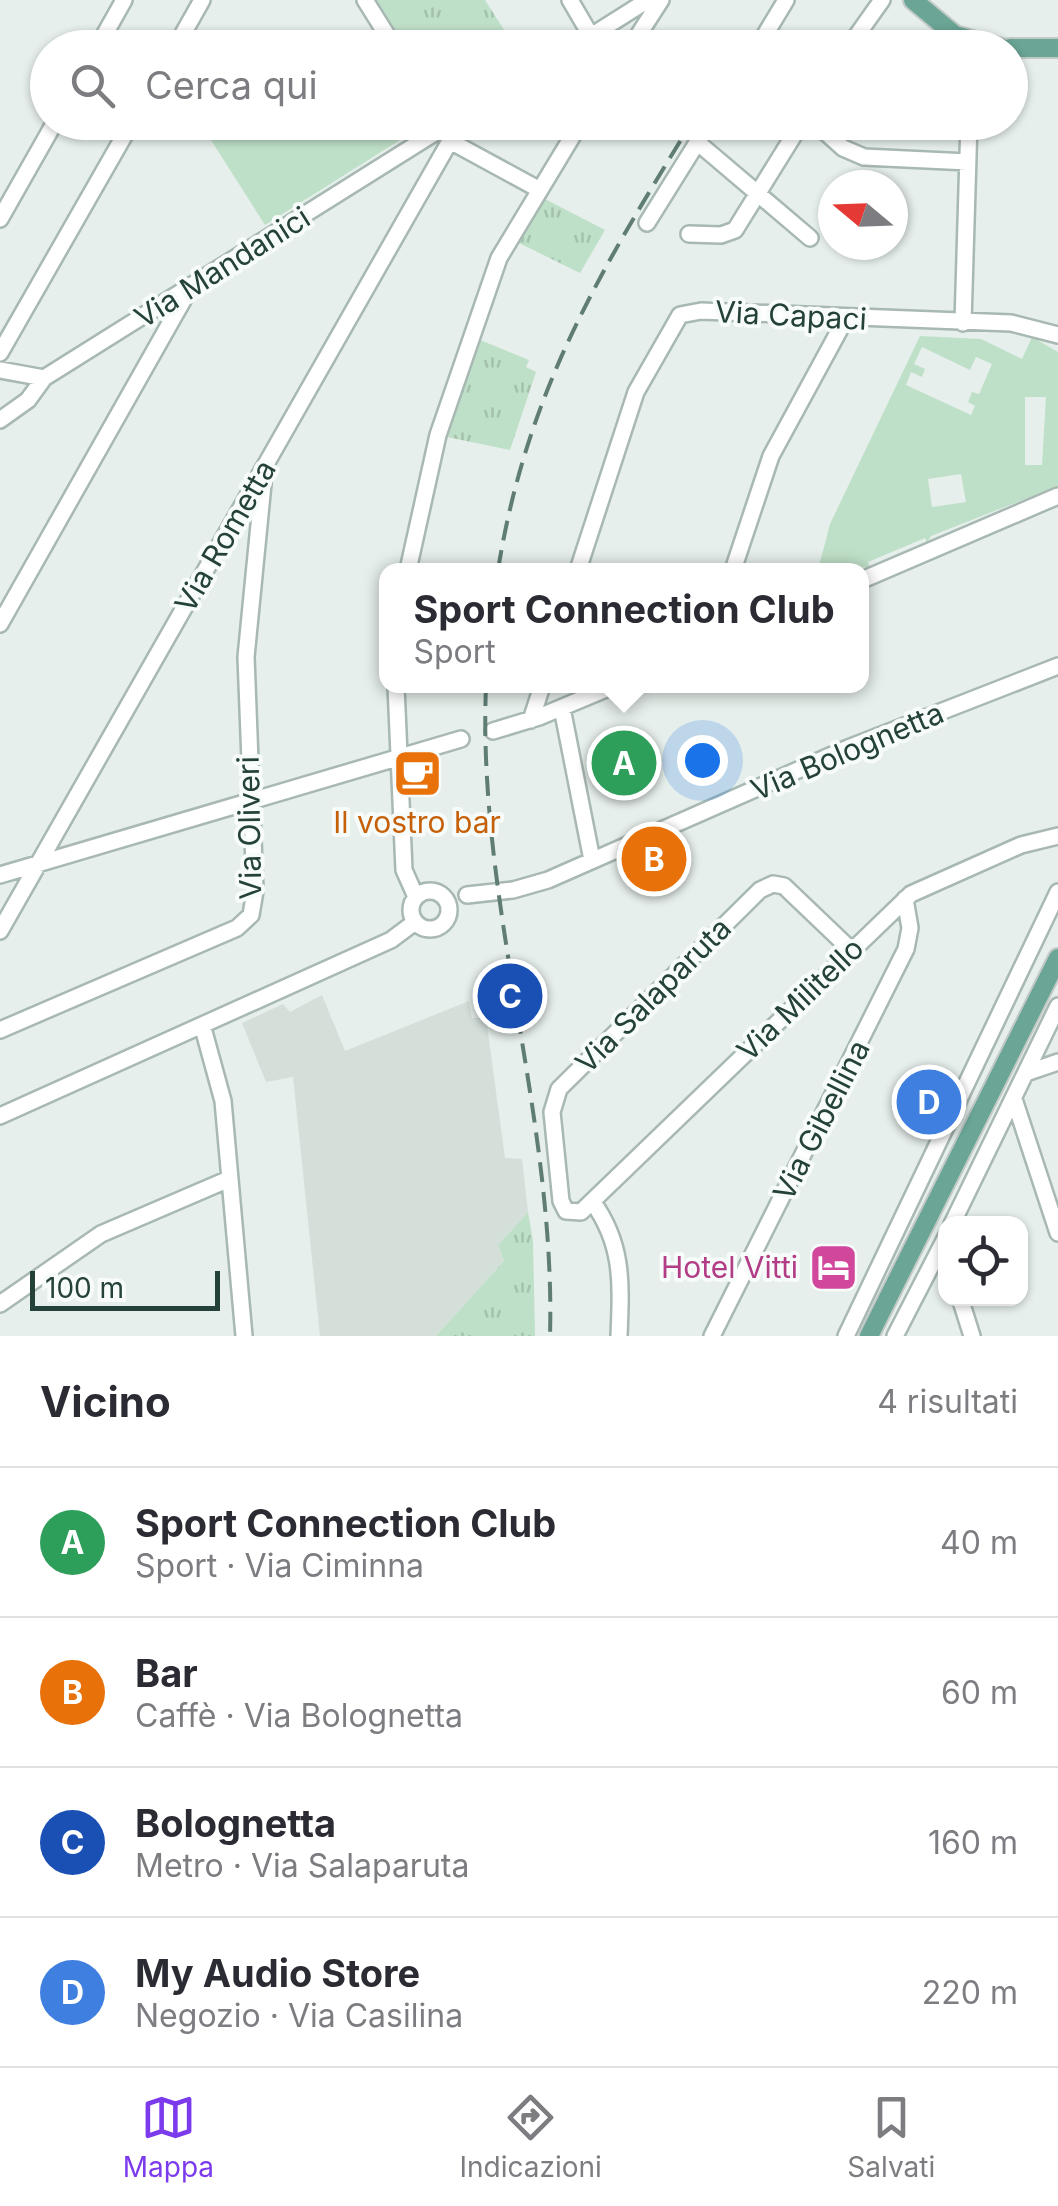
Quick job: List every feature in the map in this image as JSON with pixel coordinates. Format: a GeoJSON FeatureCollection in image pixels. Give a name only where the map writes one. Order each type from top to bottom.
{"type":"FeatureCollection","features":[{"type":"Feature","properties":{"kind":"main road"},"geometry":{"type":"LineString","coordinates":[[913,0],[948,30]]}},
{"type":"Feature","properties":{"kind":"main road"},"geometry":{"type":"LineString","coordinates":[[1028,48],[1058,48]]}},
{"type":"Feature","properties":{"kind":"main road"},"geometry":{"type":"LineString","coordinates":[[869,1336],[1058,958]]}},
{"type":"Feature","properties":{"kind":"street"},"geometry":{"type":"LineString","coordinates":[[185,30],[202,0]]}},
{"type":"Feature","properties":{"kind":"street"},"geometry":{"type":"LineString","coordinates":[[365,0],[384,30]]}},
{"type":"Feature","properties":{"kind":"street"},"geometry":{"type":"LineString","coordinates":[[570,0],[588,30]]}},
{"type":"Feature","properties":{"kind":"street"},"geometry":{"type":"LineString","coordinates":[[600,30],[648,0]]}},
{"type":"Feature","properties":{"kind":"street"},"geometry":{"type":"LineString","coordinates":[[642,30],[661,0]]}},
{"type":"Feature","properties":{"kind":"street"},"geometry":{"type":"LineString","coordinates":[[767,30],[786,0]]}},
{"type":"Feature","properties":{"kind":"street"},"geometry":{"type":"LineString","coordinates":[[861,30],[882,0]]}},
{"type":"Feature","properties":{"kind":"street"},"geometry":{"type":"LineString","coordinates":[[107,30],[122,3]]}},
{"type":"Feature","properties":{"kind":"street"},"geometry":{"type":"LineString","coordinates":[[0,219],[45,140]]}},
{"type":"Feature","properties":{"kind":"street"},"geometry":{"type":"LineString","coordinates":[[0,354],[122,140]]}},
{"type":"Feature","properties":{"kind":"street","name":"Via Mandanici"},"geometry":{"type":"LineString","coordinates":[[0,420],[28,400],[44,378],[428,140]]}},
{"type":"Feature","properties":{"kind":"street","name":"Via Rometta"},"geometry":{"type":"LineString","coordinates":[[0,932],[266,465],[442,140]]}},
{"type":"Feature","properties":{"kind":"street"},"geometry":{"type":"LineString","coordinates":[[466,140],[540,190]]}},
{"type":"Feature","properties":{"kind":"street"},"geometry":{"type":"LineString","coordinates":[[409,563],[428,472],[461,360],[501,253],[570,140]]}},
{"type":"Feature","properties":{"kind":"street"},"geometry":{"type":"LineString","coordinates":[[689,234],[731,233],[791,140]]}},
{"type":"Feature","properties":{"kind":"street"},"geometry":{"type":"LineString","coordinates":[[834,140],[864,158],[968,162]]}},
{"type":"Feature","properties":{"kind":"street"},"geometry":{"type":"LineString","coordinates":[[962,323],[969,140]]}},
{"type":"Feature","properties":{"kind":"street"},"geometry":{"type":"LineString","coordinates":[[647,223],[698,142],[810,238]]}},
{"type":"Feature","properties":{"kind":"street"},"geometry":{"type":"LineString","coordinates":[[0,624],[191,286]]}},
{"type":"Feature","properties":{"kind":"street","name":"Via Capaci"},"geometry":{"type":"LineString","coordinates":[[580,563],[636,392],[676,318],[702,311],[1022,324],[1058,335]]}},
{"type":"Feature","properties":{"kind":"street"},"geometry":{"type":"LineString","coordinates":[[735,563],[772,456],[846,318]]}},
{"type":"Feature","properties":{"kind":"street"},"geometry":{"type":"LineString","coordinates":[[0,370],[44,378]]}},
{"type":"Feature","properties":{"kind":"street","name":"Via Oliveri"},"geometry":{"type":"LineString","coordinates":[[0,1030],[245,923],[254,896],[246,657],[266,465]]}},
{"type":"Feature","properties":{"kind":"street"},"geometry":{"type":"LineString","coordinates":[[869,577],[1058,496]]}},
{"type":"Feature","properties":{"kind":"street","name":"Via Bolognetta"},"geometry":{"type":"LineString","coordinates":[[434,892],[468,894],[527,887],[832,755],[1058,666]]}},
{"type":"Feature","properties":{"kind":"street"},"geometry":{"type":"LineString","coordinates":[[396,693],[404,870],[416,897],[411,909],[415,922],[426,928],[439,927],[449,910],[468,894]]}},
{"type":"Feature","properties":{"kind":"street"},"geometry":{"type":"LineString","coordinates":[[531,720],[540,693]]}},
{"type":"Feature","properties":{"kind":"street"},"geometry":{"type":"LineString","coordinates":[[493,731],[597,693]]}},
{"type":"Feature","properties":{"kind":"street"},"geometry":{"type":"LineString","coordinates":[[562,708],[592,860]]}},
{"type":"Feature","properties":{"kind":"street"},"geometry":{"type":"LineString","coordinates":[[0,875],[462,739]]}},
{"type":"Feature","properties":{"kind":"street","name":"Via Militello"},"geometry":{"type":"LineString","coordinates":[[576,1215],[904,900],[935,880],[1029,842],[1058,836]]}},
{"type":"Feature","properties":{"kind":"street","name":"Via Salaparuta"},"geometry":{"type":"LineString","coordinates":[[576,1215],[564,1208],[559,1188],[552,1117],[559,1090],[760,890],[773,884],[784,886],[851,950]]}},
{"type":"Feature","properties":{"kind":"street"},"geometry":{"type":"LineString","coordinates":[[416,897],[434,892],[445,898],[449,910]]}},
{"type":"Feature","properties":{"kind":"street"},"geometry":{"type":"LineString","coordinates":[[846,1336],[1058,892]]}},
{"type":"Feature","properties":{"kind":"street","name":"Via Gibellina"},"geometry":{"type":"LineString","coordinates":[[712,1336],[906,949],[910,928],[904,900]]}},
{"type":"Feature","properties":{"kind":"street"},"geometry":{"type":"LineString","coordinates":[[0,1116],[391,940],[415,922]]}},
{"type":"Feature","properties":{"kind":"street"},"geometry":{"type":"LineString","coordinates":[[956,1216],[1054,1014],[1032,1014]]}},
{"type":"Feature","properties":{"kind":"street"},"geometry":{"type":"LineString","coordinates":[[202,1028],[221,1090],[244,1336]]}},
{"type":"Feature","properties":{"kind":"street"},"geometry":{"type":"LineString","coordinates":[[1026,1073],[1058,1062]]}},
{"type":"Feature","properties":{"kind":"street"},"geometry":{"type":"LineString","coordinates":[[1014,1100],[1058,1232]]}},
{"type":"Feature","properties":{"kind":"street"},"geometry":{"type":"LineString","coordinates":[[0,1304],[100,1234],[230,1179]]}},
{"type":"Feature","properties":{"kind":"street"},"geometry":{"type":"LineString","coordinates":[[592,1201],[612,1230],[619,1252],[620,1336]]}},
{"type":"Feature","properties":{"kind":"street"},"geometry":{"type":"LineString","coordinates":[[894,1336],[938,1257]]}},
{"type":"Feature","properties":{"kind":"street"},"geometry":{"type":"LineString","coordinates":[[963,1306],[972,1336]]}},
{"type":"Feature","properties":{"kind":"shaded area"},"geometry":{"type":"Polygon","coordinates":[[[322,995],[345,1051],[469,1001],[472,1018],[486,1018],[505,1158],[522,1159],[528,1212],[498,1245],[504,1261],[436,1336],[320,1336],[293,1077],[266,1082],[242,1023],[283,1004],[290,1012],[322,995]]]}},
{"type":"Feature","properties":{"kind":"green space"},"geometry":{"type":"Polygon","coordinates":[[[375,0],[485,0],[504,30],[394,30],[375,0]]]}},
{"type":"Feature","properties":{"kind":"green space"},"geometry":{"type":"Polygon","coordinates":[[[211,140],[400,140],[265,225],[211,140]]]}},
{"type":"Feature","properties":{"kind":"green space"},"geometry":{"type":"Polygon","coordinates":[[[543,198],[605,230],[580,273],[519,243],[543,198]]]}},
{"type":"Feature","properties":{"kind":"green space"},"geometry":{"type":"Polygon","coordinates":[[[920,336],[981,339],[1022,359],[1032,337],[1058,352],[1058,486],[931,536],[927,543],[925,538],[868,563],[820,563],[830,524],[920,336]],[[922,347],[914,364],[925,369],[922,377],[911,372],[906,385],[971,415],[975,406],[968,402],[972,392],[979,394],[992,364],[976,357],[970,370],[922,347]],[[1025,397],[1025,465],[1042,465],[1046,397],[1025,397]],[[961,474],[928,479],[932,507],[966,502],[961,474]]]}},
{"type":"Feature","properties":{"kind":"green space"},"geometry":{"type":"Polygon","coordinates":[[[480,340],[529,360],[526,367],[536,372],[510,450],[447,437],[480,340]]]}},
{"type":"Feature","properties":{"kind":"green space"},"geometry":{"type":"Polygon","coordinates":[[[528,1212],[533,1241],[535,1336],[436,1336],[504,1261],[498,1245],[528,1212]]]}},
{"type":"Feature","properties":{"kind":"railway"},"geometry":{"type":"LineString","coordinates":[[499,563],[527,446],[548,389],[597,283],[681,140]]}},
{"type":"Feature","properties":{"kind":"railway"},"geometry":{"type":"LineString","coordinates":[[486,693],[486,768],[493,849],[541,1173],[549,1254],[550,1336]]}},
{"type":"Feature","properties":{"kind":"place","name":"Sport Connection Club"},"geometry":{"type":"Point","coordinates":[624,763]}},
{"type":"Feature","properties":{"kind":"place","name":"Il vostro bar"},"geometry":{"type":"Point","coordinates":[417,773]}},
{"type":"Feature","properties":{"kind":"place","name":"Bar"},"geometry":{"type":"Point","coordinates":[654,859]}},
{"type":"Feature","properties":{"kind":"place","name":"Bolognetta"},"geometry":{"type":"Point","coordinates":[510,996]}},
{"type":"Feature","properties":{"kind":"place","name":"My Audio Store"},"geometry":{"type":"Point","coordinates":[929,1102]}},
{"type":"Feature","properties":{"kind":"place","name":"Hotel Vitti"},"geometry":{"type":"Point","coordinates":[833,1267]}}]}
